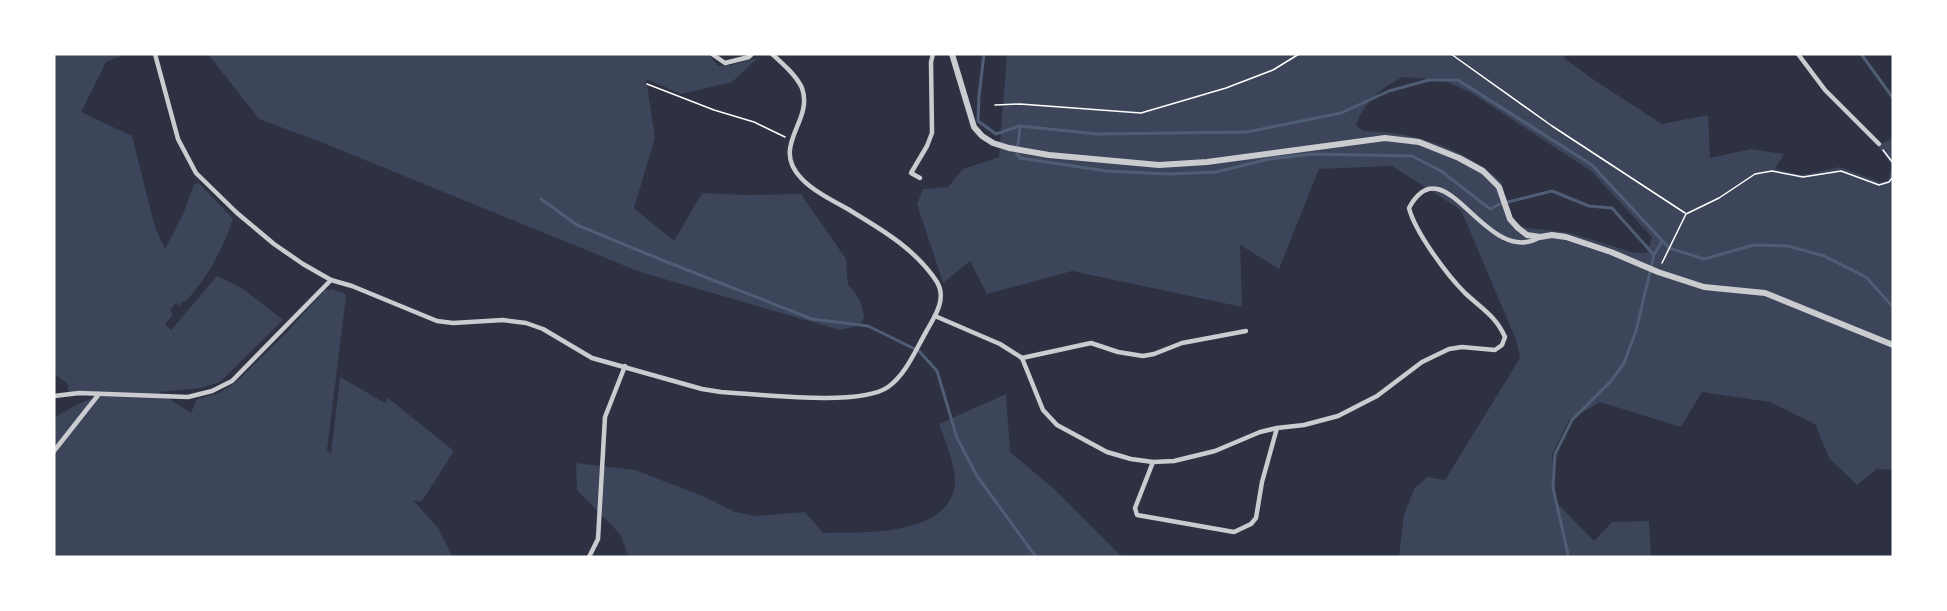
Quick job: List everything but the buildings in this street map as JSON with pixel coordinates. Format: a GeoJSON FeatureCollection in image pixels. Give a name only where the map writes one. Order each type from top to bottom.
{"type":"FeatureCollection","features":[{"type":"Feature","properties":{"kind":"street"},"geometry":{"type":"LineString","coordinates":[[155,54],[178,140],[186,159],[196,172],[237,213],[274,244],[331,280],[352,286],[437,321],[453,323],[503,320],[526,323],[543,329],[592,358],[702,390],[839,398],[861,396],[883,390],[904,372],[935,316],[942,299],[941,291],[936,281],[898,240],[833,201],[801,178],[789,159],[791,140],[802,114],[801,88],[787,68],[772,54]]}},
{"type":"Feature","properties":{"kind":"street"},"geometry":{"type":"LineString","coordinates":[[712,54],[725,63],[749,57],[752,54]]}},
{"type":"Feature","properties":{"kind":"street"},"geometry":{"type":"LineString","coordinates":[[920,178],[911,173],[932,133],[931,62],[933,54]]}},
{"type":"Feature","properties":{"kind":"street"},"geometry":{"type":"LineString","coordinates":[[952,54],[974,127],[993,143],[1009,148],[1048,155],[1159,165],[1207,162],[1385,138],[1419,142],[1459,158],[1483,171],[1499,187],[1510,219],[1527,235],[1540,237]]}},
{"type":"Feature","properties":{"kind":"street"},"geometry":{"type":"LineString","coordinates":[[1798,54],[1825,90],[1879,144]]}},
{"type":"Feature","properties":{"kind":"street"},"geometry":{"type":"LineString","coordinates":[[935,316],[1000,344],[1022,358],[1043,410],[1058,425],[1107,452],[1153,462],[1215,452],[1260,432],[1304,425],[1338,416],[1377,396],[1422,362],[1449,350],[1462,346],[1495,350],[1502,345],[1506,337],[1501,326],[1452,279],[1412,220],[1409,207],[1420,192],[1440,189],[1448,192],[1478,221],[1512,242],[1528,243],[1540,237],[1552,235],[1566,237],[1704,287],[1765,292],[1893,345]]}},
{"type":"Feature","properties":{"kind":"street"},"geometry":{"type":"LineString","coordinates":[[54,396],[79,393],[188,398],[212,391],[232,381],[331,280]]}},
{"type":"Feature","properties":{"kind":"street"},"geometry":{"type":"LineString","coordinates":[[1022,358],[1091,343],[1118,352],[1143,356],[1182,343],[1246,331]]}},
{"type":"Feature","properties":{"kind":"street"},"geometry":{"type":"LineString","coordinates":[[589,557],[598,539],[605,417],[625,366]]}},
{"type":"Feature","properties":{"kind":"street"},"geometry":{"type":"LineString","coordinates":[[54,451],[99,394]]}},
{"type":"Feature","properties":{"kind":"street"},"geometry":{"type":"LineString","coordinates":[[1153,462],[1136,508],[1137,515],[1234,532],[1246,528],[1256,518],[1262,482],[1276,428]]}},
{"type":"Feature","properties":{"kind":"path"},"geometry":{"type":"LineString","coordinates":[[994,105],[1020,104],[1141,114],[1227,88],[1273,70],[1299,54]]}},
{"type":"Feature","properties":{"kind":"path"},"geometry":{"type":"LineString","coordinates":[[1451,54],[1552,126],[1686,214]]}},
{"type":"Feature","properties":{"kind":"path"},"geometry":{"type":"LineString","coordinates":[[647,84],[714,110],[754,122],[791,140]]}},
{"type":"Feature","properties":{"kind":"path"},"geometry":{"type":"LineString","coordinates":[[1879,144],[1893,163]]}},
{"type":"Feature","properties":{"kind":"path"},"geometry":{"type":"LineString","coordinates":[[1665,258],[1686,214],[1719,198],[1755,174],[1772,171],[1803,177],[1841,171],[1879,185],[1889,182],[1893,177]]}},
{"type":"Feature","properties":{"kind":"shaded area"},"geometry":{"type":"Polygon","coordinates":[[[54,54],[126,54],[106,62],[81,112],[132,136],[155,227],[165,249],[185,210],[194,184],[199,183],[233,219],[207,274],[185,302],[183,301],[179,306],[176,303],[170,310],[173,315],[165,324],[171,330],[217,276],[242,288],[283,320],[220,382],[201,388],[159,392],[191,413],[197,399],[219,393],[235,383],[285,334],[325,290],[332,289],[345,294],[327,450],[331,453],[340,377],[385,403],[388,398],[454,451],[424,498],[420,502],[413,500],[438,528],[453,557],[54,557],[54,418],[74,406],[105,393],[74,394],[68,391],[68,384],[54,374],[54,54]]]}},
{"type":"Feature","properties":{"kind":"shaded area"},"geometry":{"type":"Polygon","coordinates":[[[208,54],[642,54],[644,56],[650,54],[708,54],[718,66],[758,58],[732,82],[681,94],[646,79],[655,138],[634,208],[674,241],[702,193],[801,194],[846,259],[848,284],[860,300],[864,316],[861,325],[840,330],[640,272],[259,119],[208,54]]]}},
{"type":"Feature","properties":{"kind":"shaded area"},"geometry":{"type":"Polygon","coordinates":[[[1007,54],[1566,54],[1564,58],[1662,124],[1708,115],[1710,158],[1751,149],[1784,154],[1775,169],[1802,175],[1840,167],[1880,182],[1888,181],[1892,165],[1876,143],[1883,143],[1893,138],[1893,470],[1877,469],[1857,485],[1829,458],[1815,424],[1770,402],[1702,392],[1681,427],[1600,402],[1569,420],[1552,454],[1556,502],[1594,541],[1612,522],[1649,521],[1651,557],[1399,557],[1404,515],[1414,489],[1427,477],[1445,480],[1520,358],[1516,340],[1461,210],[1392,166],[1319,169],[1279,269],[1240,245],[1242,307],[1072,271],[987,294],[970,261],[943,283],[917,204],[923,189],[948,187],[963,169],[999,157],[1007,54]],[[1403,77],[1395,81],[1369,102],[1356,125],[1363,131],[1419,138],[1469,158],[1502,183],[1505,213],[1523,227],[1570,233],[1635,253],[1647,253],[1652,237],[1591,171],[1470,92],[1442,80],[1403,77]]]}},
{"type":"Feature","properties":{"kind":"shaded area"},"geometry":{"type":"Polygon","coordinates":[[[1006,394],[1010,452],[1054,489],[1122,557],[629,557],[620,534],[577,490],[576,463],[635,470],[705,497],[735,512],[756,516],[805,512],[823,533],[898,529],[934,516],[946,505],[954,490],[953,466],[939,424],[1006,394]]]}},
{"type":"Feature","properties":{"kind":"waterway"},"geometry":{"type":"LineString","coordinates":[[984,54],[978,121],[996,134],[1020,126],[1097,134],[1247,132],[1341,113],[1389,91],[1429,80],[1458,80],[1592,165],[1669,248],[1704,259],[1754,245],[1788,246],[1824,256],[1866,277],[1893,307]]}},
{"type":"Feature","properties":{"kind":"waterway"},"geometry":{"type":"LineString","coordinates":[[1861,54],[1893,98]]}},
{"type":"Feature","properties":{"kind":"waterway"},"geometry":{"type":"LineString","coordinates":[[1020,126],[1017,154],[1020,158],[1106,171],[1170,174],[1216,172],[1269,159],[1312,154],[1412,156],[1441,171],[1490,209],[1500,204],[1552,191],[1589,206],[1612,208],[1654,255]]}},
{"type":"Feature","properties":{"kind":"waterway"},"geometry":{"type":"LineString","coordinates":[[541,199],[577,225],[662,260],[812,319],[868,326],[919,351],[937,371],[957,438],[977,476],[1036,557]]}},
{"type":"Feature","properties":{"kind":"waterway"},"geometry":{"type":"LineString","coordinates":[[1567,557],[1553,488],[1555,454],[1572,420],[1611,381],[1624,363],[1636,331],[1654,255],[1662,241]]}}]}
